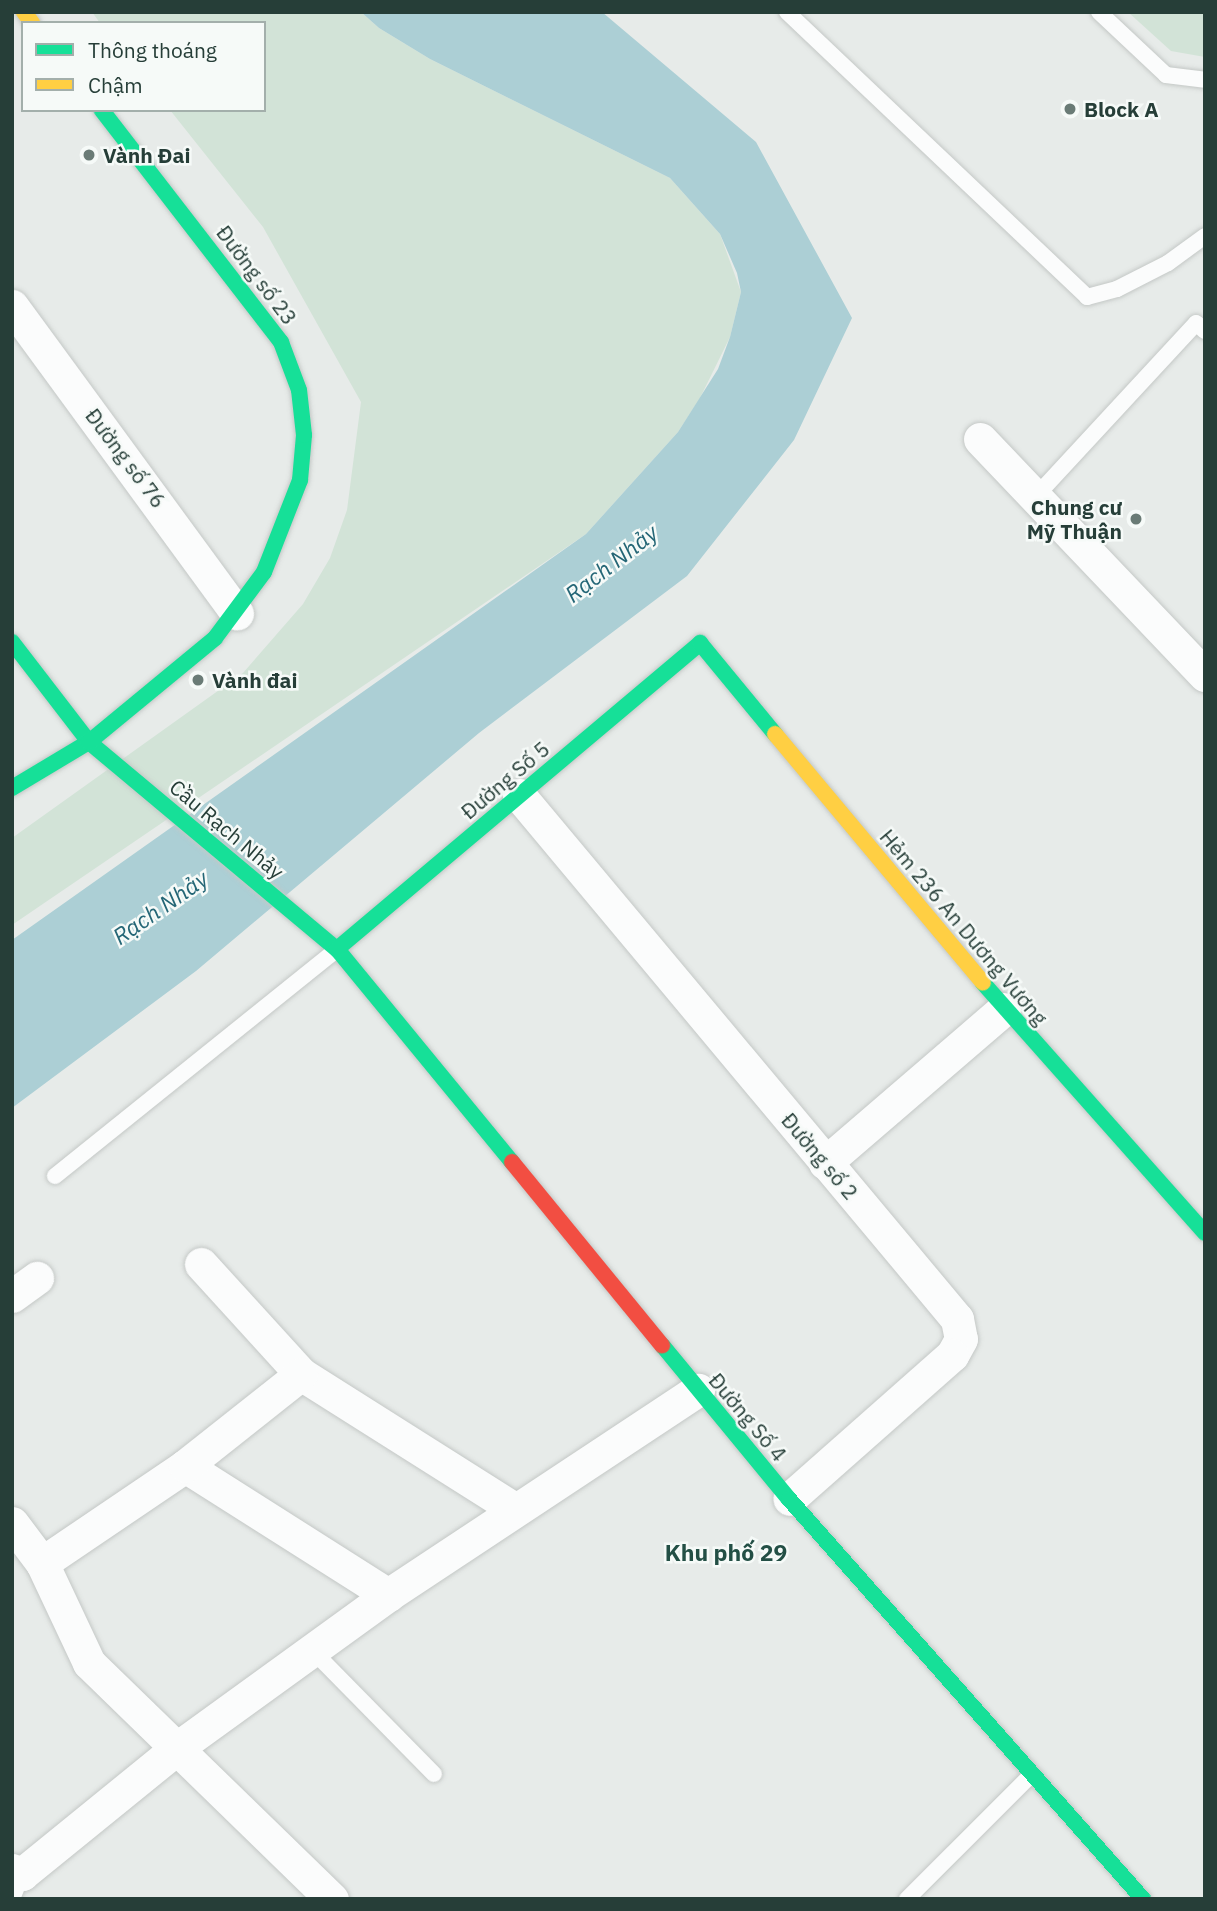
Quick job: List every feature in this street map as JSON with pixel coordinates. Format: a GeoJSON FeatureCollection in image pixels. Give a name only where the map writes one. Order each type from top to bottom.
{"type":"FeatureCollection","features":[{"type":"Feature","properties":{"kind":"street","name":"Đường số 23"},"geometry":{"type":"LineString","coordinates":[[12,788],[89,742],[187,665],[237,612],[286,524],[300,480],[304,435],[299,390],[281,342],[258,307],[104,112]]}},
{"type":"Feature","properties":{"kind":"street","name":"Đường số 76"},"geometry":{"type":"LineString","coordinates":[[12,306],[237,612]]}},
{"type":"Feature","properties":{"kind":"street"},"geometry":{"type":"LineString","coordinates":[[980,439],[1037,495],[1205,675]]}},
{"type":"Feature","properties":{"kind":"street","name":"Cầu Rạch Nhảy"},"geometry":{"type":"LineString","coordinates":[[12,642],[89,742],[337,949]]}},
{"type":"Feature","properties":{"kind":"street","name":"Đường Số 5"},"geometry":{"type":"LineString","coordinates":[[337,949],[700,643]]}},
{"type":"Feature","properties":{"kind":"street","name":"Hẻm 236 An Dương Vương"},"geometry":{"type":"LineString","coordinates":[[700,643],[1004,1009],[1205,1233]]}},
{"type":"Feature","properties":{"kind":"street","name":"Đường số 2"},"geometry":{"type":"LineString","coordinates":[[519,795],[957,1319],[961,1339],[952,1356],[789,1499]]}},
{"type":"Feature","properties":{"kind":"street","name":"Đường Số 4"},"geometry":{"type":"LineString","coordinates":[[337,949],[789,1499],[1030,1776],[1143,1899]]}},
{"type":"Feature","properties":{"kind":"street"},"geometry":{"type":"LineString","coordinates":[[825,1163],[1004,1009]]}},
{"type":"Feature","properties":{"kind":"street"},"geometry":{"type":"LineString","coordinates":[[201,1265],[301,1374],[513,1508]]}},
{"type":"Feature","properties":{"kind":"street"},"geometry":{"type":"LineString","coordinates":[[42,1563],[185,1466],[301,1374]]}},
{"type":"Feature","properties":{"kind":"street"},"geometry":{"type":"LineString","coordinates":[[15,1881],[177,1748],[314,1652],[388,1595],[513,1508],[698,1390]]}},
{"type":"Feature","properties":{"kind":"street"},"geometry":{"type":"LineString","coordinates":[[185,1466],[388,1595]]}},
{"type":"Feature","properties":{"kind":"street"},"geometry":{"type":"LineString","coordinates":[[12,1523],[42,1563],[89,1663],[332,1899]]}},
{"type":"Feature","properties":{"kind":"lane"},"geometry":{"type":"LineString","coordinates":[[1099,12],[1166,75],[1205,80]]}},
{"type":"Feature","properties":{"kind":"lane"},"geometry":{"type":"LineString","coordinates":[[788,13],[1087,297],[1117,289],[1168,263],[1205,236]]}},
{"type":"Feature","properties":{"kind":"lane"},"geometry":{"type":"LineString","coordinates":[[1037,495],[1196,323],[1205,331]]}},
{"type":"Feature","properties":{"kind":"lane"},"geometry":{"type":"LineString","coordinates":[[55,1176],[337,949]]}},
{"type":"Feature","properties":{"kind":"lane"},"geometry":{"type":"LineString","coordinates":[[314,1652],[433,1774]]}},
{"type":"Feature","properties":{"kind":"lane"},"geometry":{"type":"LineString","coordinates":[[907,1899],[1030,1776]]}},
{"type":"Feature","properties":{"kind":"green space"},"geometry":{"type":"Polygon","coordinates":[[[92,12],[361,12],[379,28],[430,59],[670,178],[720,234],[741,292],[730,337],[700,398],[678,432],[586,534],[12,925],[12,838],[243,673],[303,604],[330,558],[347,510],[361,402],[263,227],[172,112],[266,112],[266,21],[99,21],[92,12]]]}},
{"type":"Feature","properties":{"kind":"green space"},"geometry":{"type":"Polygon","coordinates":[[[1128,12],[1205,12],[1205,57],[1171,51],[1128,12]]]}},
{"type":"Feature","properties":{"kind":"water","name":"Rạch Nhảy"},"geometry":{"type":"Polygon","coordinates":[[[361,12],[602,12],[756,142],[852,318],[794,440],[687,576],[479,733],[196,971],[12,1108],[12,940],[586,534],[678,432],[718,369],[730,337],[741,292],[737,273],[720,234],[670,178],[430,59],[379,28],[361,12]]]}},
{"type":"Feature","properties":{"kind":"traffic: fast"},"geometry":{"type":"LineString","coordinates":[[12,788],[89,742],[215,638],[264,572],[300,480],[304,435],[299,390],[281,342],[104,112]]}},
{"type":"Feature","properties":{"kind":"traffic: fast"},"geometry":{"type":"LineString","coordinates":[[12,642],[89,742],[337,949],[512,1162]]}},
{"type":"Feature","properties":{"kind":"traffic: fast"},"geometry":{"type":"LineString","coordinates":[[337,949],[700,643],[775,734]]}},
{"type":"Feature","properties":{"kind":"traffic: fast"},"geometry":{"type":"LineString","coordinates":[[983,983],[1205,1233]]}},
{"type":"Feature","properties":{"kind":"traffic: fast"},"geometry":{"type":"LineString","coordinates":[[662,1345],[789,1499],[1143,1899]]}},
{"type":"Feature","properties":{"kind":"traffic: slow"},"geometry":{"type":"LineString","coordinates":[[24,12],[31,21]]}},
{"type":"Feature","properties":{"kind":"traffic: slow"},"geometry":{"type":"LineString","coordinates":[[775,734],[983,983]]}},
{"type":"Feature","properties":{"kind":"traffic: jam"},"geometry":{"type":"LineString","coordinates":[[512,1162],[662,1345]]}},
{"type":"Feature","properties":{"kind":"place","name":"Block A"},"geometry":{"type":"Point","coordinates":[1070,109]}},
{"type":"Feature","properties":{"kind":"place","name":"Vành Đai"},"geometry":{"type":"Point","coordinates":[89,155]}},
{"type":"Feature","properties":{"kind":"place","name":"Chung cư Mỹ Thuận"},"geometry":{"type":"Point","coordinates":[1136,519]}},
{"type":"Feature","properties":{"kind":"place","name":"Vành đai"},"geometry":{"type":"Point","coordinates":[198,680]}},
{"type":"Feature","properties":{"kind":"district","name":"Khu phố 29"},"geometry":{"type":"Point","coordinates":[726,1552]}}]}
